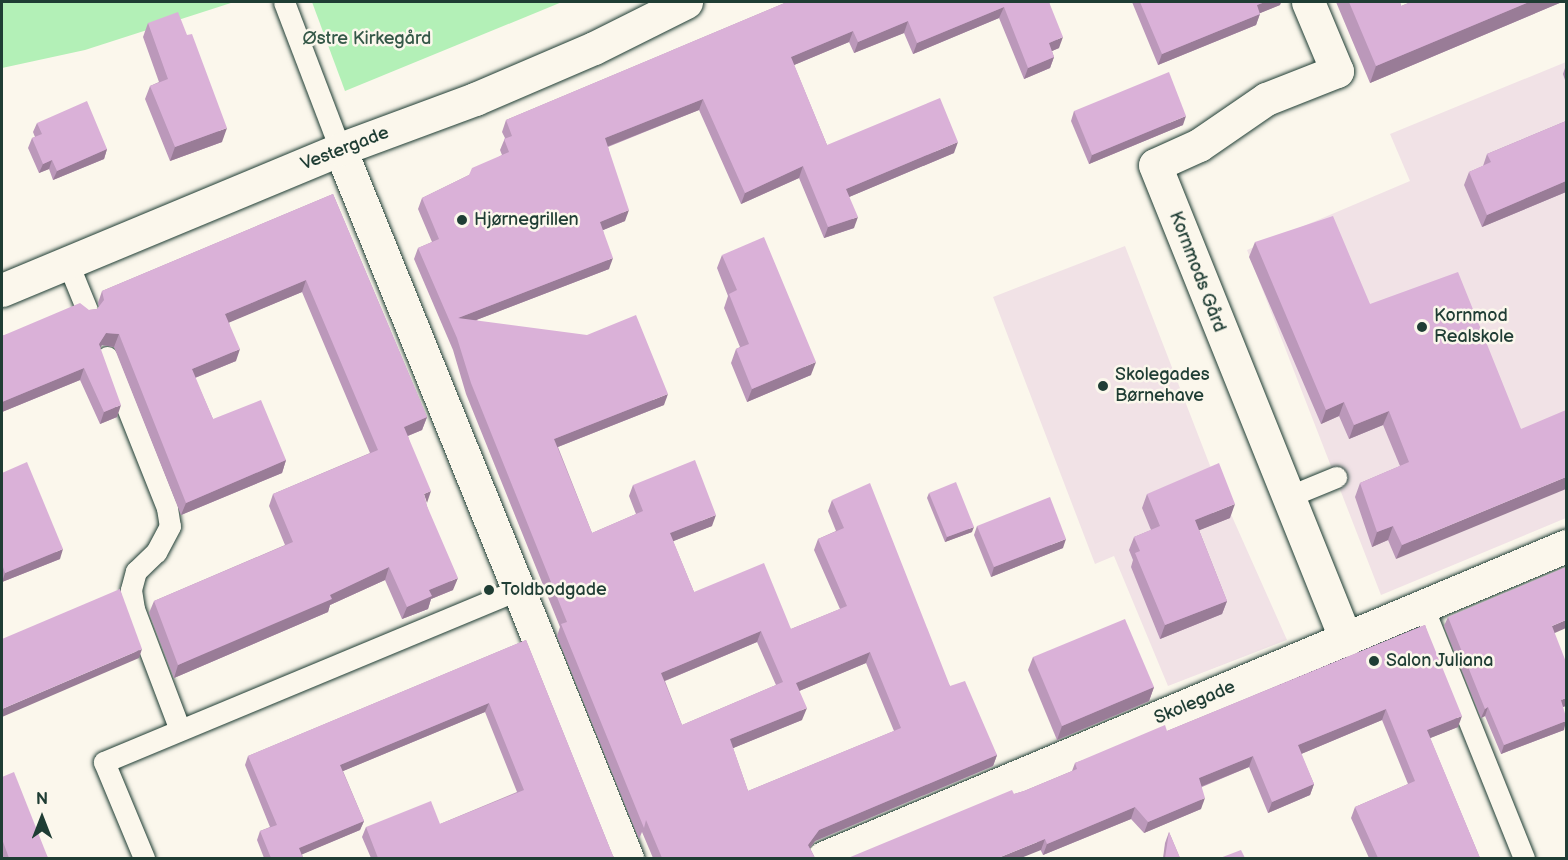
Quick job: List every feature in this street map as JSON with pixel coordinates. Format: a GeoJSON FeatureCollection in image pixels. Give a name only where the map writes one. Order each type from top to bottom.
{"type":"FeatureCollection","features":[{"type":"Feature","properties":{"kind":"street","name":"Vestergade"},"geometry":{"type":"LineString","coordinates":[[2,290],[340,149],[475,99],[594,48],[686,2]]}},
{"type":"Feature","properties":{"kind":"street","name":"Kornmods Gård"},"geometry":{"type":"LineString","coordinates":[[1308,2],[1337,71],[1266,99],[1199,145],[1155,165],[1346,639]]}},
{"type":"Feature","properties":{"kind":"street"},"geometry":{"type":"LineString","coordinates":[[340,149],[627,858]]}},
{"type":"Feature","properties":{"kind":"street","name":"Skolegade"},"geometry":{"type":"LineString","coordinates":[[823,858],[1566,546]]}},
{"type":"Feature","properties":{"kind":"lane"},"geometry":{"type":"LineString","coordinates":[[284,2],[340,149]]}},
{"type":"Feature","properties":{"kind":"lane"},"geometry":{"type":"LineString","coordinates":[[67,261],[87,310]]}},
{"type":"Feature","properties":{"kind":"lane"},"geometry":{"type":"LineString","coordinates":[[107,357],[167,508],[170,526],[156,552],[136,571],[131,590],[134,609],[180,730]]}},
{"type":"Feature","properties":{"kind":"lane"},"geometry":{"type":"LineString","coordinates":[[1290,496],[1336,477]]}},
{"type":"Feature","properties":{"kind":"lane"},"geometry":{"type":"LineString","coordinates":[[144,858],[104,762],[518,590]]}},
{"type":"Feature","properties":{"kind":"lane"},"geometry":{"type":"LineString","coordinates":[[1424,607],[1524,858]]}},
{"type":"Feature","properties":{"kind":"shaded area","name":"Kornmod Realskole"},"geometry":{"type":"Polygon","coordinates":[[[1566,62],[1566,518],[1381,595],[1247,250],[1410,181],[1390,134],[1566,62]]]}},
{"type":"Feature","properties":{"kind":"shaded area","name":"Skolegades Børnehave"},"geometry":{"type":"Polygon","coordinates":[[[1125,246],[1214,476],[1287,640],[1168,686],[1114,556],[1095,564],[993,297],[1125,246]]]}},
{"type":"Feature","properties":{"kind":"green space"},"geometry":{"type":"Polygon","coordinates":[[[2,2],[234,2],[85,50],[2,68],[2,2]]]}},
{"type":"Feature","properties":{"kind":"green space","name":"Østre Kirkegård"},"geometry":{"type":"Polygon","coordinates":[[[312,2],[562,2],[345,91],[312,2]]]}},
{"type":"Feature","properties":{"kind":"building"},"geometry":{"type":"Polygon","coordinates":[[[787,2],[1049,2],[1063,37],[1049,43],[1054,57],[1028,68],[1004,7],[917,43],[908,21],[858,42],[853,31],[791,57],[827,145],[940,98],[958,142],[846,189],[858,217],[828,227],[803,166],[745,193],[703,99],[605,138],[629,210],[600,222],[613,258],[458,318],[587,335],[636,315],[668,394],[554,439],[592,533],[643,511],[633,485],[695,460],[716,515],[670,533],[694,592],[764,563],[791,629],[847,606],[818,539],[844,528],[832,500],[870,483],[950,686],[965,681],[997,755],[819,830],[808,845],[815,858],[662,858],[646,820],[644,828],[561,624],[567,622],[471,383],[457,338],[418,248],[439,239],[422,198],[469,175],[472,168],[509,152],[504,139],[512,136],[506,120],[787,2]],[[761,631],[661,673],[682,725],[783,682],[761,631]],[[870,652],[796,683],[807,708],[730,739],[748,791],[901,728],[870,652]]]}},
{"type":"Feature","properties":{"kind":"building"},"geometry":{"type":"Polygon","coordinates":[[[1140,2],[1265,2],[1257,5],[1260,14],[1162,54],[1140,2]]]}},
{"type":"Feature","properties":{"kind":"building"},"geometry":{"type":"Polygon","coordinates":[[[1349,2],[1400,2],[1401,6],[1411,2],[1529,2],[1376,66],[1349,2]]]}},
{"type":"Feature","properties":{"kind":"building"},"geometry":{"type":"Polygon","coordinates":[[[178,12],[187,35],[192,34],[227,128],[175,147],[150,86],[168,79],[148,23],[178,12]]]}},
{"type":"Feature","properties":{"kind":"building"},"geometry":{"type":"Polygon","coordinates":[[[1169,72],[1186,116],[1092,155],[1074,111],[1169,72]]]}},
{"type":"Feature","properties":{"kind":"building"},"geometry":{"type":"Polygon","coordinates":[[[87,101],[107,149],[57,171],[52,160],[43,164],[32,138],[42,134],[37,123],[87,101]]]}},
{"type":"Feature","properties":{"kind":"building"},"geometry":{"type":"Polygon","coordinates":[[[1566,121],[1566,181],[1487,215],[1469,172],[1491,162],[1487,154],[1566,121]]]}},
{"type":"Feature","properties":{"kind":"building"},"geometry":{"type":"Polygon","coordinates":[[[333,194],[427,417],[404,427],[431,491],[424,494],[427,506],[458,578],[429,590],[432,596],[407,607],[389,567],[330,595],[332,599],[178,665],[154,601],[293,542],[273,494],[378,450],[306,280],[225,314],[240,349],[192,369],[213,419],[261,400],[286,460],[186,503],[119,334],[106,333],[99,344],[121,405],[104,412],[84,368],[2,402],[2,336],[80,303],[89,310],[97,309],[104,300],[102,291],[333,194]]]}},
{"type":"Feature","properties":{"kind":"building"},"geometry":{"type":"Polygon","coordinates":[[[1333,216],[1370,304],[1458,272],[1521,429],[1566,410],[1566,477],[1402,545],[1393,526],[1377,532],[1360,483],[1409,462],[1389,411],[1354,425],[1344,402],[1326,410],[1255,242],[1333,216]]]}},
{"type":"Feature","properties":{"kind":"building"},"geometry":{"type":"Polygon","coordinates":[[[764,237],[816,362],[752,389],[736,349],[749,344],[729,294],[737,290],[722,255],[764,237]]]}},
{"type":"Feature","properties":{"kind":"building"},"geometry":{"type":"Polygon","coordinates":[[[27,462],[63,549],[5,573],[2,564],[2,473],[27,462]]]}},
{"type":"Feature","properties":{"kind":"building"},"geometry":{"type":"Polygon","coordinates":[[[1219,463],[1235,504],[1195,520],[1227,601],[1165,625],[1135,553],[1140,551],[1134,537],[1160,526],[1147,494],[1219,463]]]}},
{"type":"Feature","properties":{"kind":"building"},"geometry":{"type":"Polygon","coordinates":[[[956,482],[974,527],[947,537],[929,493],[956,482]]]}},
{"type":"Feature","properties":{"kind":"building"},"geometry":{"type":"Polygon","coordinates":[[[1050,497],[1066,539],[994,567],[977,526],[1050,497]]]}},
{"type":"Feature","properties":{"kind":"building"},"geometry":{"type":"Polygon","coordinates":[[[1566,567],[1566,620],[1552,626],[1566,662],[1566,698],[1561,700],[1566,721],[1504,745],[1488,707],[1485,709],[1448,617],[1566,567]]]}},
{"type":"Feature","properties":{"kind":"building"},"geometry":{"type":"Polygon","coordinates":[[[120,589],[142,649],[2,709],[2,639],[120,589]]]}},
{"type":"Feature","properties":{"kind":"building"},"geometry":{"type":"Polygon","coordinates":[[[1125,619],[1154,687],[1062,726],[1033,657],[1125,619]]]}},
{"type":"Feature","properties":{"kind":"building"},"geometry":{"type":"Polygon","coordinates":[[[1425,625],[1462,716],[1427,730],[1480,858],[1378,858],[1355,807],[1415,781],[1386,709],[1298,745],[1314,784],[1272,802],[1253,756],[1199,778],[1205,798],[1148,822],[1135,807],[1047,844],[1045,839],[998,858],[848,858],[1012,790],[1014,794],[1024,791],[1077,769],[1075,763],[1165,725],[1167,731],[1425,625]]]}},
{"type":"Feature","properties":{"kind":"building"},"geometry":{"type":"Polygon","coordinates":[[[526,640],[615,858],[378,858],[366,827],[431,801],[440,824],[524,790],[489,703],[340,765],[364,821],[299,848],[303,858],[271,858],[260,831],[277,825],[248,756],[526,640]]]}},
{"type":"Feature","properties":{"kind":"building"},"geometry":{"type":"Polygon","coordinates":[[[14,772],[48,858],[9,858],[2,839],[2,777],[14,772]]]}},
{"type":"Feature","properties":{"kind":"building"},"geometry":{"type":"Polygon","coordinates":[[[1169,832],[1180,858],[1165,858],[1169,832]]]}},
{"type":"Feature","properties":{"kind":"building"},"geometry":{"type":"Polygon","coordinates":[[[1241,850],[1245,858],[1220,858],[1241,850]]]}},
{"type":"Feature","properties":{"kind":"place","name":"Hjørnegrillen"},"geometry":{"type":"Point","coordinates":[462,220]}},
{"type":"Feature","properties":{"kind":"place","name":"Kornmod Realskole"},"geometry":{"type":"Point","coordinates":[1422,327]}},
{"type":"Feature","properties":{"kind":"place","name":"Skolegades Børnehave"},"geometry":{"type":"Point","coordinates":[1103,386]}},
{"type":"Feature","properties":{"kind":"place","name":"Toldbodgade"},"geometry":{"type":"Point","coordinates":[489,590]}},
{"type":"Feature","properties":{"kind":"place","name":"Salon Juliana"},"geometry":{"type":"Point","coordinates":[1374,661]}}]}
